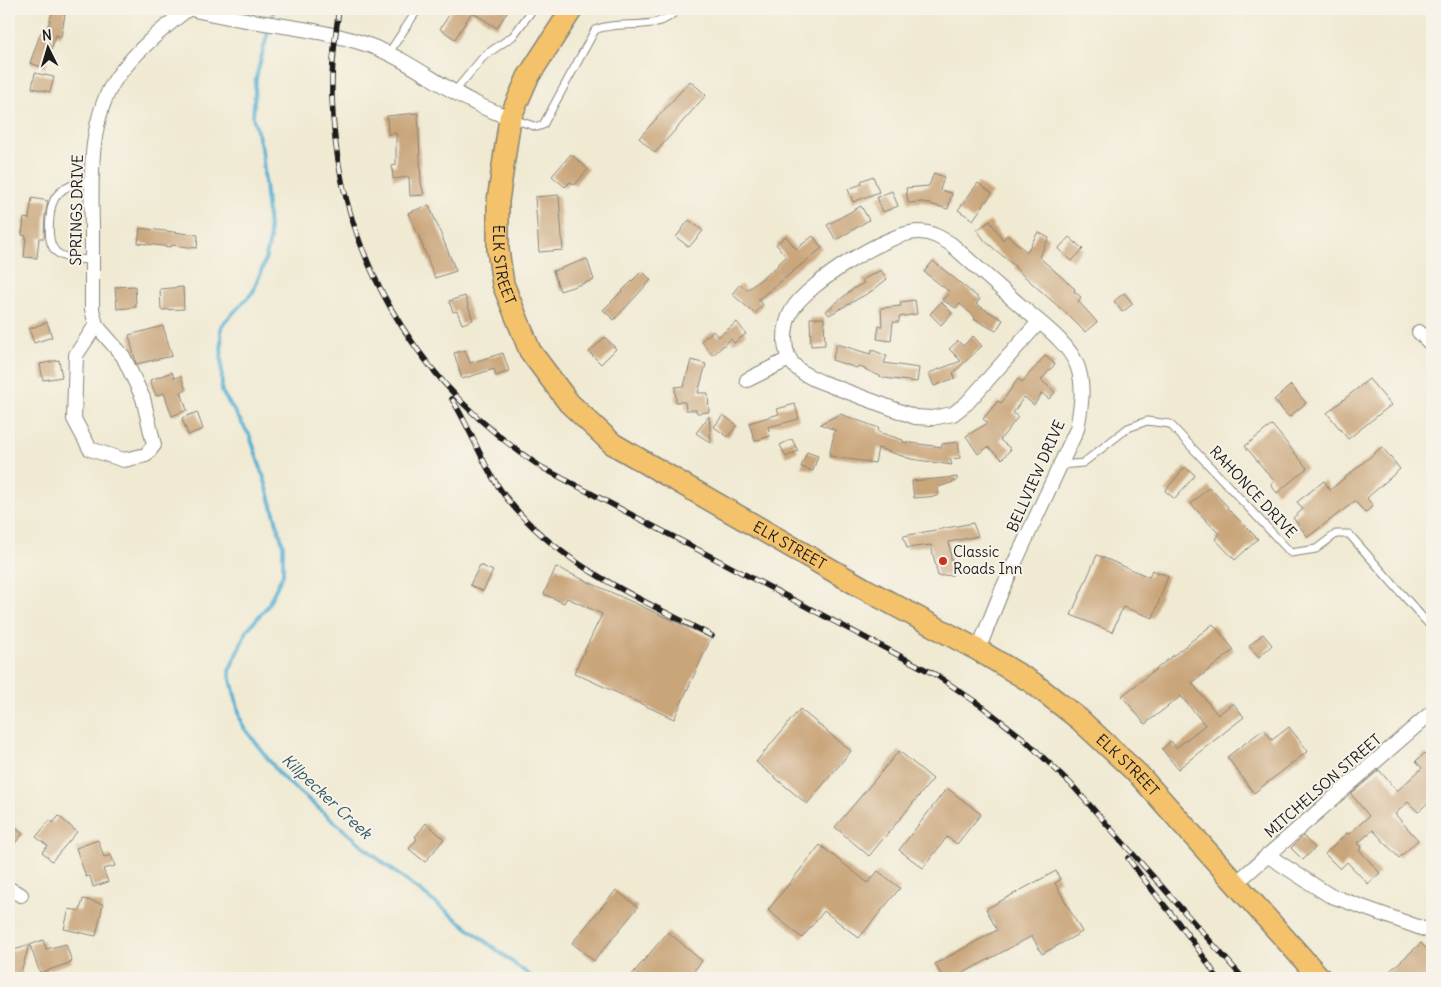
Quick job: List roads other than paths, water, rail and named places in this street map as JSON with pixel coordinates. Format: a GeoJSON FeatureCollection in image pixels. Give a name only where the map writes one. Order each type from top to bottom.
{"type":"FeatureCollection","features":[{"type":"Feature","properties":{"kind":"main road","name":"ELK STREET"},"geometry":{"type":"LineString","coordinates":[[572,9],[528,76],[510,118],[498,201],[498,250],[503,284],[530,351],[569,403],[613,444],[863,588],[978,650],[1033,683],[1079,719],[1138,775],[1320,978]]}},
{"type":"Feature","properties":{"kind":"street","name":"SPRINGS DRIVE"},"geometry":{"type":"LineString","coordinates":[[96,325],[92,309],[91,180],[97,129],[105,101],[116,78],[138,53],[161,29],[190,9],[247,21],[335,35],[372,46],[411,64],[474,103],[510,118]]}},
{"type":"Feature","properties":{"kind":"street","name":"BELLVIEW DRIVE"},"geometry":{"type":"LineString","coordinates":[[789,359],[785,346],[785,325],[792,310],[805,293],[840,267],[883,243],[905,233],[920,231],[935,235],[950,244],[1066,347],[1077,365],[1082,384],[1082,403],[1077,429],[1002,590],[978,650]]}},
{"type":"Feature","properties":{"kind":"street"},"geometry":{"type":"LineString","coordinates":[[747,380],[789,359],[798,369],[814,379],[915,417],[932,418],[953,414],[967,403],[1039,322]]}},
{"type":"Feature","properties":{"kind":"street"},"geometry":{"type":"LineString","coordinates":[[96,325],[123,356],[143,398],[154,444],[146,455],[124,460],[90,449],[74,419],[76,355],[96,325]]}},
{"type":"Feature","properties":{"kind":"street"},"geometry":{"type":"LineString","coordinates":[[1419,332],[1432,345]]}},
{"type":"Feature","properties":{"kind":"street","name":"MITCHELSON STREET"},"geometry":{"type":"LineString","coordinates":[[1235,884],[1432,712]]}},
{"type":"Feature","properties":{"kind":"street"},"geometry":{"type":"LineString","coordinates":[[1267,855],[1329,894],[1432,932]]}},
{"type":"Feature","properties":{"kind":"lane"},"geometry":{"type":"LineString","coordinates":[[388,54],[418,9]]}},
{"type":"Feature","properties":{"kind":"lane"},"geometry":{"type":"LineString","coordinates":[[455,91],[484,56],[514,36],[533,9]]}},
{"type":"Feature","properties":{"kind":"lane"},"geometry":{"type":"LineString","coordinates":[[510,118],[537,127],[543,125],[595,30],[608,26],[660,21],[677,9]]}},
{"type":"Feature","properties":{"kind":"lane"},"geometry":{"type":"LineString","coordinates":[[91,180],[69,185],[58,193],[52,203],[48,235],[52,247],[60,255],[73,259],[92,260]]}},
{"type":"Feature","properties":{"kind":"lane","name":"RAHONCE DRIVE"},"geometry":{"type":"LineString","coordinates":[[1061,466],[1083,463],[1128,428],[1147,421],[1170,424],[1291,553],[1316,549],[1336,534],[1349,534],[1432,628]]}},
{"type":"Feature","properties":{"kind":"waterway","name":"Killpecker Creek"},"geometry":{"type":"LineString","coordinates":[[271,21],[274,9]]}},
{"type":"Feature","properties":{"kind":"waterway","name":"Killpecker Creek"},"geometry":{"type":"LineString","coordinates":[[269,28],[256,78],[253,117],[262,149],[270,240],[264,264],[253,292],[221,326],[222,392],[250,436],[283,545],[283,574],[267,607],[247,630],[229,671],[242,725],[282,777],[377,858],[533,978]]}},
{"type":"Feature","properties":{"kind":"railway"},"geometry":{"type":"LineString","coordinates":[[339,9],[333,63],[332,96],[337,152],[348,207],[366,258],[390,307],[420,353],[455,395],[496,433],[541,467],[936,675],[983,707],[1024,739],[1071,784],[1243,978]]}},
{"type":"Feature","properties":{"kind":"railway"},"geometry":{"type":"LineString","coordinates":[[452,399],[497,485],[526,520],[549,542],[600,577],[712,636]]}},
{"type":"Feature","properties":{"kind":"railway"},"geometry":{"type":"LineString","coordinates":[[1128,858],[1186,932],[1217,978]]}},
{"type":"Feature","properties":{"kind":"place","name":"Classic Roads Inn"},"geometry":{"type":"Point","coordinates":[943,561]}}]}
